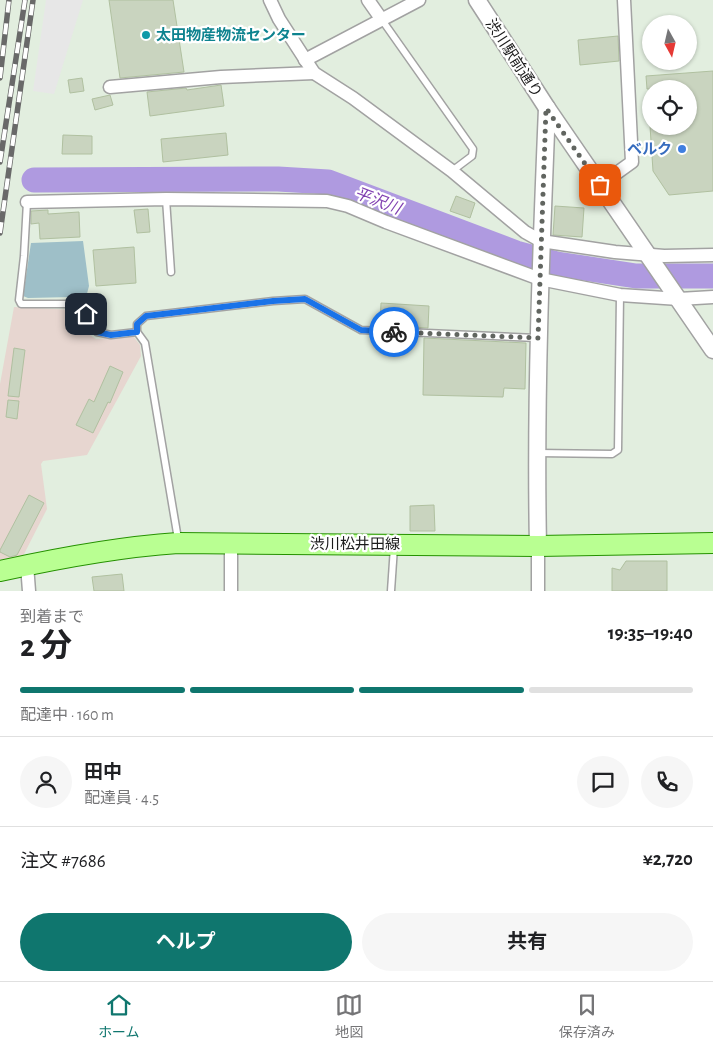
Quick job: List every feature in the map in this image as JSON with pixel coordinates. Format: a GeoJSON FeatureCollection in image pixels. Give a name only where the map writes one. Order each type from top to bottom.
{"type":"FeatureCollection","features":[{"type":"Feature","properties":{"kind":"main road","name":"渋川松井田線"},"geometry":{"type":"LineString","coordinates":[[0,571],[127,547],[178,543],[538,546],[713,543]]}},
{"type":"Feature","properties":{"kind":"street"},"geometry":{"type":"LineString","coordinates":[[270,0],[279,20],[314,73],[353,98],[452,171],[525,232],[541,243],[615,252],[651,259],[664,256],[713,255]]}},
{"type":"Feature","properties":{"kind":"street"},"geometry":{"type":"LineString","coordinates":[[368,0],[382,20]]}},
{"type":"Feature","properties":{"kind":"street"},"geometry":{"type":"LineString","coordinates":[[306,60],[419,0]]}},
{"type":"Feature","properties":{"kind":"street","name":"渋川駅前通り"},"geometry":{"type":"LineString","coordinates":[[477,0],[546,108],[676,296]]}},
{"type":"Feature","properties":{"kind":"street"},"geometry":{"type":"LineString","coordinates":[[600,185],[632,162],[624,0]]}},
{"type":"Feature","properties":{"kind":"street"},"geometry":{"type":"LineString","coordinates":[[110,87],[221,77],[314,73]]}},
{"type":"Feature","properties":{"kind":"street"},"geometry":{"type":"LineString","coordinates":[[538,591],[536,453],[546,108]]}},
{"type":"Feature","properties":{"kind":"street"},"geometry":{"type":"LineString","coordinates":[[27,202],[166,199],[327,201],[348,206],[386,222],[540,276],[620,295],[713,298]]}},
{"type":"Feature","properties":{"kind":"street"},"geometry":{"type":"LineString","coordinates":[[676,296],[713,350]]}},
{"type":"Feature","properties":{"kind":"street"},"geometry":{"type":"LineString","coordinates":[[231,544],[231,591]]}},
{"type":"Feature","properties":{"kind":"street"},"geometry":{"type":"LineString","coordinates":[[27,565],[29,591]]}},
{"type":"Feature","properties":{"kind":"lane"},"geometry":{"type":"LineString","coordinates":[[382,20],[472,149],[472,156],[452,171]]}},
{"type":"Feature","properties":{"kind":"lane"},"geometry":{"type":"LineString","coordinates":[[166,199],[171,272]]}},
{"type":"Feature","properties":{"kind":"lane"},"geometry":{"type":"LineString","coordinates":[[27,202],[19,300],[21,304],[78,304],[97,332],[111,335],[137,332]]}},
{"type":"Feature","properties":{"kind":"lane"},"geometry":{"type":"LineString","coordinates":[[536,453],[612,454],[618,450],[620,295]]}},
{"type":"Feature","properties":{"kind":"lane"},"geometry":{"type":"LineString","coordinates":[[178,543],[145,343],[137,332],[137,324],[146,316],[305,299],[361,330],[538,338]]}},
{"type":"Feature","properties":{"kind":"lane"},"geometry":{"type":"LineString","coordinates":[[392,591],[394,544]]}},
{"type":"Feature","properties":{"kind":"shaded area"},"geometry":{"type":"Polygon","coordinates":[[[46,0],[83,0],[54,94],[33,91],[46,0]]]}},
{"type":"Feature","properties":{"kind":"shaded area"},"geometry":{"type":"Polygon","coordinates":[[[83,241],[89,286],[85,301],[72,297],[28,298],[23,296],[31,243],[83,241]]]}},
{"type":"Feature","properties":{"kind":"shaded area"},"geometry":{"type":"Polygon","coordinates":[[[14,307],[76,310],[85,332],[96,339],[133,336],[140,345],[141,356],[87,455],[43,461],[41,464],[47,509],[22,558],[0,563],[0,384],[14,307]]]}},
{"type":"Feature","properties":{"kind":"building","name":"太田物産物流センター"},"geometry":{"type":"Polygon","coordinates":[[[109,0],[173,0],[184,72],[120,78],[109,0]]]}},
{"type":"Feature","properties":{"kind":"building"},"geometry":{"type":"Polygon","coordinates":[[[618,36],[619,61],[580,65],[578,40],[618,36]]]}},
{"type":"Feature","properties":{"kind":"building","name":"ベルク"},"geometry":{"type":"Polygon","coordinates":[[[713,71],[713,191],[669,195],[653,171],[651,135],[697,135],[697,80],[646,80],[646,76],[713,71]]]}},
{"type":"Feature","properties":{"kind":"building"},"geometry":{"type":"Polygon","coordinates":[[[82,78],[84,91],[70,93],[68,80],[82,78]]]}},
{"type":"Feature","properties":{"kind":"building"},"geometry":{"type":"Polygon","coordinates":[[[221,85],[224,106],[150,116],[147,92],[186,88],[187,90],[221,85]]]}},
{"type":"Feature","properties":{"kind":"building"},"geometry":{"type":"Polygon","coordinates":[[[110,95],[113,105],[95,110],[92,99],[110,95]]]}},
{"type":"Feature","properties":{"kind":"building"},"geometry":{"type":"Polygon","coordinates":[[[226,133],[228,155],[163,162],[161,139],[226,133]]]}},
{"type":"Feature","properties":{"kind":"building"},"geometry":{"type":"Polygon","coordinates":[[[63,135],[92,136],[92,154],[62,154],[63,135]]]}},
{"type":"Feature","properties":{"kind":"building"},"geometry":{"type":"Polygon","coordinates":[[[456,196],[475,203],[470,218],[450,211],[456,196]]]}},
{"type":"Feature","properties":{"kind":"building"},"geometry":{"type":"Polygon","coordinates":[[[555,206],[584,208],[582,237],[553,235],[555,206]]]}},
{"type":"Feature","properties":{"kind":"building"},"geometry":{"type":"Polygon","coordinates":[[[148,209],[150,232],[137,233],[134,210],[148,209]]]}},
{"type":"Feature","properties":{"kind":"building"},"geometry":{"type":"Polygon","coordinates":[[[48,210],[48,214],[79,212],[80,237],[40,239],[39,223],[31,224],[31,211],[48,210]]]}},
{"type":"Feature","properties":{"kind":"building"},"geometry":{"type":"Polygon","coordinates":[[[134,247],[136,283],[96,286],[93,250],[134,247]]]}},
{"type":"Feature","properties":{"kind":"building"},"geometry":{"type":"Polygon","coordinates":[[[381,303],[429,306],[428,328],[380,325],[381,303]]]}},
{"type":"Feature","properties":{"kind":"building"},"geometry":{"type":"Polygon","coordinates":[[[424,338],[526,343],[525,389],[504,388],[503,397],[423,395],[424,338]]]}},
{"type":"Feature","properties":{"kind":"building"},"geometry":{"type":"Polygon","coordinates":[[[14,348],[25,350],[19,397],[8,396],[14,348]]]}},
{"type":"Feature","properties":{"kind":"building"},"geometry":{"type":"Polygon","coordinates":[[[110,366],[123,372],[110,403],[108,402],[93,433],[76,425],[89,399],[94,402],[110,366]]]}},
{"type":"Feature","properties":{"kind":"building"},"geometry":{"type":"Polygon","coordinates":[[[8,400],[19,401],[17,419],[6,417],[8,400]]]}},
{"type":"Feature","properties":{"kind":"building"},"geometry":{"type":"Polygon","coordinates":[[[29,495],[44,503],[17,555],[10,557],[0,552],[0,550],[29,495]]]}},
{"type":"Feature","properties":{"kind":"building"},"geometry":{"type":"Polygon","coordinates":[[[434,505],[435,531],[410,531],[410,506],[434,505]]]}},
{"type":"Feature","properties":{"kind":"building"},"geometry":{"type":"Polygon","coordinates":[[[626,561],[667,561],[667,591],[612,591],[612,568],[620,570],[626,561]]]}},
{"type":"Feature","properties":{"kind":"building"},"geometry":{"type":"Polygon","coordinates":[[[122,574],[124,591],[94,591],[92,577],[122,574]]]}},
{"type":"Feature","properties":{"kind":"waterway","name":"平沢川"},"geometry":{"type":"LineString","coordinates":[[34,180],[278,179],[328,182],[516,253],[557,264],[636,276],[713,276]]}},
{"type":"Feature","properties":{"kind":"railway"},"geometry":{"type":"LineString","coordinates":[[0,78],[9,0]]}},
{"type":"Feature","properties":{"kind":"railway"},"geometry":{"type":"LineString","coordinates":[[0,162],[25,0]]}},
{"type":"Feature","properties":{"kind":"railway"},"geometry":{"type":"LineString","coordinates":[[0,233],[33,0]]}},
{"type":"Feature","properties":{"kind":"way so far"},"geometry":{"type":"LineString","coordinates":[[394,332],[538,338],[546,108],[600,185]]}},
{"type":"Feature","properties":{"kind":"place","name":"太田物産物流センター"},"geometry":{"type":"Point","coordinates":[146,35]}},
{"type":"Feature","properties":{"kind":"place","name":"ベルク"},"geometry":{"type":"Point","coordinates":[682,149]}},
{"type":"Feature","properties":{"kind":"route"},"geometry":{"type":"LineString","coordinates":[[86,314],[97,332],[111,335],[137,332],[137,324],[146,316],[305,299],[361,330],[394,332]]}}]}
